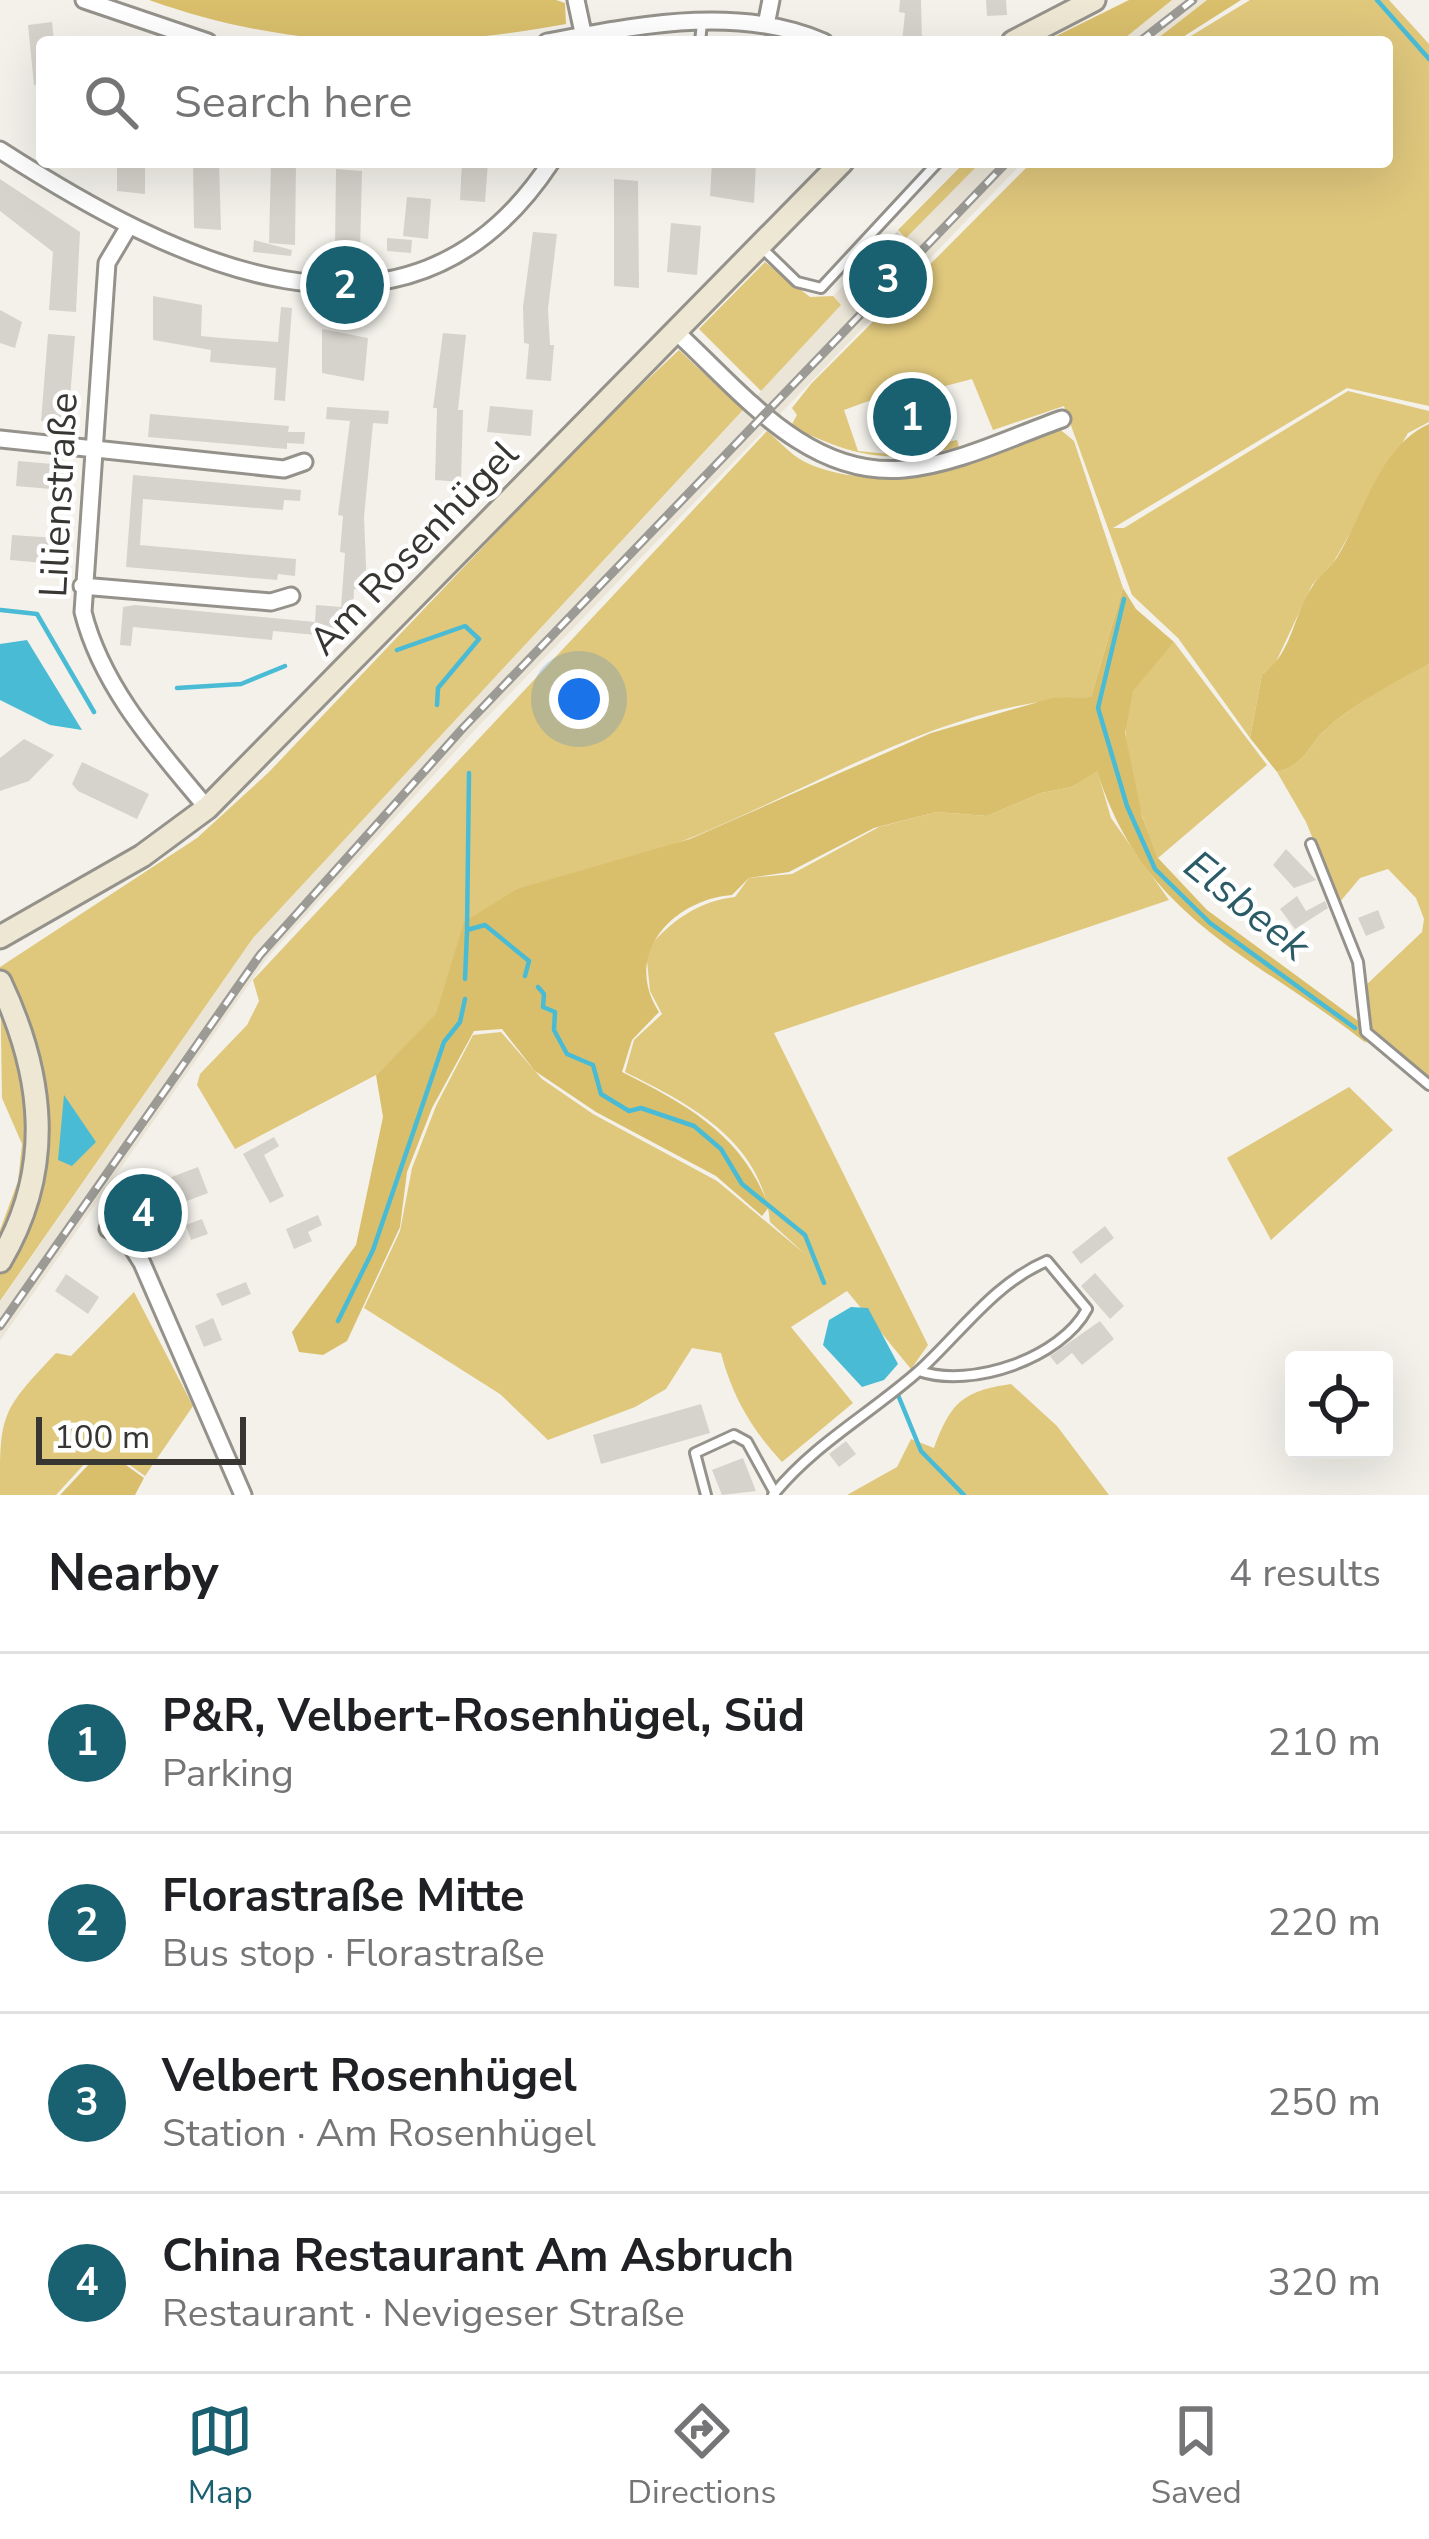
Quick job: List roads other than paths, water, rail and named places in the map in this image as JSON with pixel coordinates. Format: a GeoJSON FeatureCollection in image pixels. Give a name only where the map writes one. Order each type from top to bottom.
{"type":"FeatureCollection","features":[{"type":"Feature","properties":{"kind":"street"},"geometry":{"type":"LineString","coordinates":[[84,0],[190,36]]}},
{"type":"Feature","properties":{"kind":"street"},"geometry":{"type":"LineString","coordinates":[[576,0],[584,36]]}},
{"type":"Feature","properties":{"kind":"street"},"geometry":{"type":"LineString","coordinates":[[766,25],[771,0]]}},
{"type":"Feature","properties":{"kind":"street"},"geometry":{"type":"LineString","coordinates":[[1025,36],[1094,0]]}},
{"type":"Feature","properties":{"kind":"street"},"geometry":{"type":"LineString","coordinates":[[606,36],[702,22],[766,25],[804,36]]}},
{"type":"Feature","properties":{"kind":"street"},"geometry":{"type":"LineString","coordinates":[[0,150],[129,226],[212,263],[254,275],[375,284],[404,279],[464,250],[516,207],[546,168]]}},
{"type":"Feature","properties":{"kind":"street","name":"Am Rosenhügel"},"geometry":{"type":"LineString","coordinates":[[0,937],[142,856],[207,808],[836,168]]}},
{"type":"Feature","properties":{"kind":"street","name":"Lilienstraße"},"geometry":{"type":"LineString","coordinates":[[129,226],[107,262],[82,586],[92,646],[112,686],[207,808]]}},
{"type":"Feature","properties":{"kind":"street"},"geometry":{"type":"LineString","coordinates":[[675,331],[785,432],[811,450],[873,470],[937,462],[1062,419]]}},
{"type":"Feature","properties":{"kind":"street"},"geometry":{"type":"LineString","coordinates":[[0,439],[284,469],[304,462]]}},
{"type":"Feature","properties":{"kind":"street"},"geometry":{"type":"LineString","coordinates":[[82,586],[272,602],[291,596]]}},
{"type":"Feature","properties":{"kind":"street"},"geometry":{"type":"LineString","coordinates":[[0,982],[27,1044],[39,1108],[27,1204],[0,1261]]}},
{"type":"Feature","properties":{"kind":"street"},"geometry":{"type":"LineString","coordinates":[[108,1229],[127,1239],[142,1263],[243,1495]]}},
{"type":"Feature","properties":{"kind":"lane"},"geometry":{"type":"LineString","coordinates":[[701,36],[702,22]]}},
{"type":"Feature","properties":{"kind":"lane"},"geometry":{"type":"LineString","coordinates":[[758,244],[797,281],[821,288],[932,168]]}},
{"type":"Feature","properties":{"kind":"lane"},"geometry":{"type":"LineString","coordinates":[[1311,844],[1358,962],[1367,1034],[1429,1084]]}},
{"type":"Feature","properties":{"kind":"lane"},"geometry":{"type":"LineString","coordinates":[[706,1495],[695,1453],[734,1436],[747,1442],[774,1494],[800,1462],[919,1371],[1016,1274],[1047,1262],[1088,1309],[1077,1328],[1037,1354],[958,1375],[919,1371]]}},
{"type":"Feature","properties":{"kind":"water"},"geometry":{"type":"Polygon","coordinates":[[[27,640],[82,730],[50,725],[0,700],[0,644],[27,640]]]}},
{"type":"Feature","properties":{"kind":"water"},"geometry":{"type":"Polygon","coordinates":[[[64,1095],[96,1142],[72,1166],[58,1160],[64,1095]]]}},
{"type":"Feature","properties":{"kind":"water"},"geometry":{"type":"Polygon","coordinates":[[[851,1307],[868,1308],[898,1364],[884,1380],[862,1387],[823,1345],[829,1320],[851,1307]]]}},
{"type":"Feature","properties":{"kind":"waterway"},"geometry":{"type":"LineString","coordinates":[[1377,0],[1429,59]]}},
{"type":"Feature","properties":{"kind":"waterway","name":"Elsbeek"},"geometry":{"type":"LineString","coordinates":[[1124,599],[1098,708],[1127,806],[1155,869],[1210,923],[1355,1028]]}},
{"type":"Feature","properties":{"kind":"waterway"},"geometry":{"type":"LineString","coordinates":[[1,610],[37,614],[94,712]]}},
{"type":"Feature","properties":{"kind":"waterway"},"geometry":{"type":"LineString","coordinates":[[397,650],[465,626],[479,639],[438,688],[437,705]]}},
{"type":"Feature","properties":{"kind":"waterway"},"geometry":{"type":"LineString","coordinates":[[177,688],[241,684],[285,666]]}},
{"type":"Feature","properties":{"kind":"waterway"},"geometry":{"type":"LineString","coordinates":[[469,773],[467,930],[485,925],[529,961],[525,976]]}},
{"type":"Feature","properties":{"kind":"waterway"},"geometry":{"type":"LineString","coordinates":[[465,979],[467,931]]}},
{"type":"Feature","properties":{"kind":"waterway"},"geometry":{"type":"LineString","coordinates":[[538,987],[544,994],[543,1007],[555,1012],[554,1030],[567,1054],[593,1065],[601,1094],[629,1111],[641,1108],[694,1126],[721,1149],[742,1184],[805,1235],[824,1283]]}},
{"type":"Feature","properties":{"kind":"waterway"},"geometry":{"type":"LineString","coordinates":[[338,1321],[373,1250],[444,1042],[460,1022],[465,999]]}},
{"type":"Feature","properties":{"kind":"waterway"},"geometry":{"type":"LineString","coordinates":[[898,1395],[921,1451],[964,1495]]}},
{"type":"Feature","properties":{"kind":"railway"},"geometry":{"type":"LineString","coordinates":[[1147,36],[1193,0]]}},
{"type":"Feature","properties":{"kind":"railway"},"geometry":{"type":"LineString","coordinates":[[0,1326],[260,955],[463,728],[1001,168]]}},
{"type":"Feature","properties":{"kind":"place","name":"Velbert Rosenhügel"},"geometry":{"type":"Point","coordinates":[888,279]}},
{"type":"Feature","properties":{"kind":"place","name":"Florastraße Mitte"},"geometry":{"type":"Point","coordinates":[345,285]}},
{"type":"Feature","properties":{"kind":"place","name":"P&R, Velbert-Rosenhügel, Süd"},"geometry":{"type":"Point","coordinates":[912,417]}},
{"type":"Feature","properties":{"kind":"place","name":"China Restaurant Am Asbruch"},"geometry":{"type":"Point","coordinates":[143,1213]}}]}
